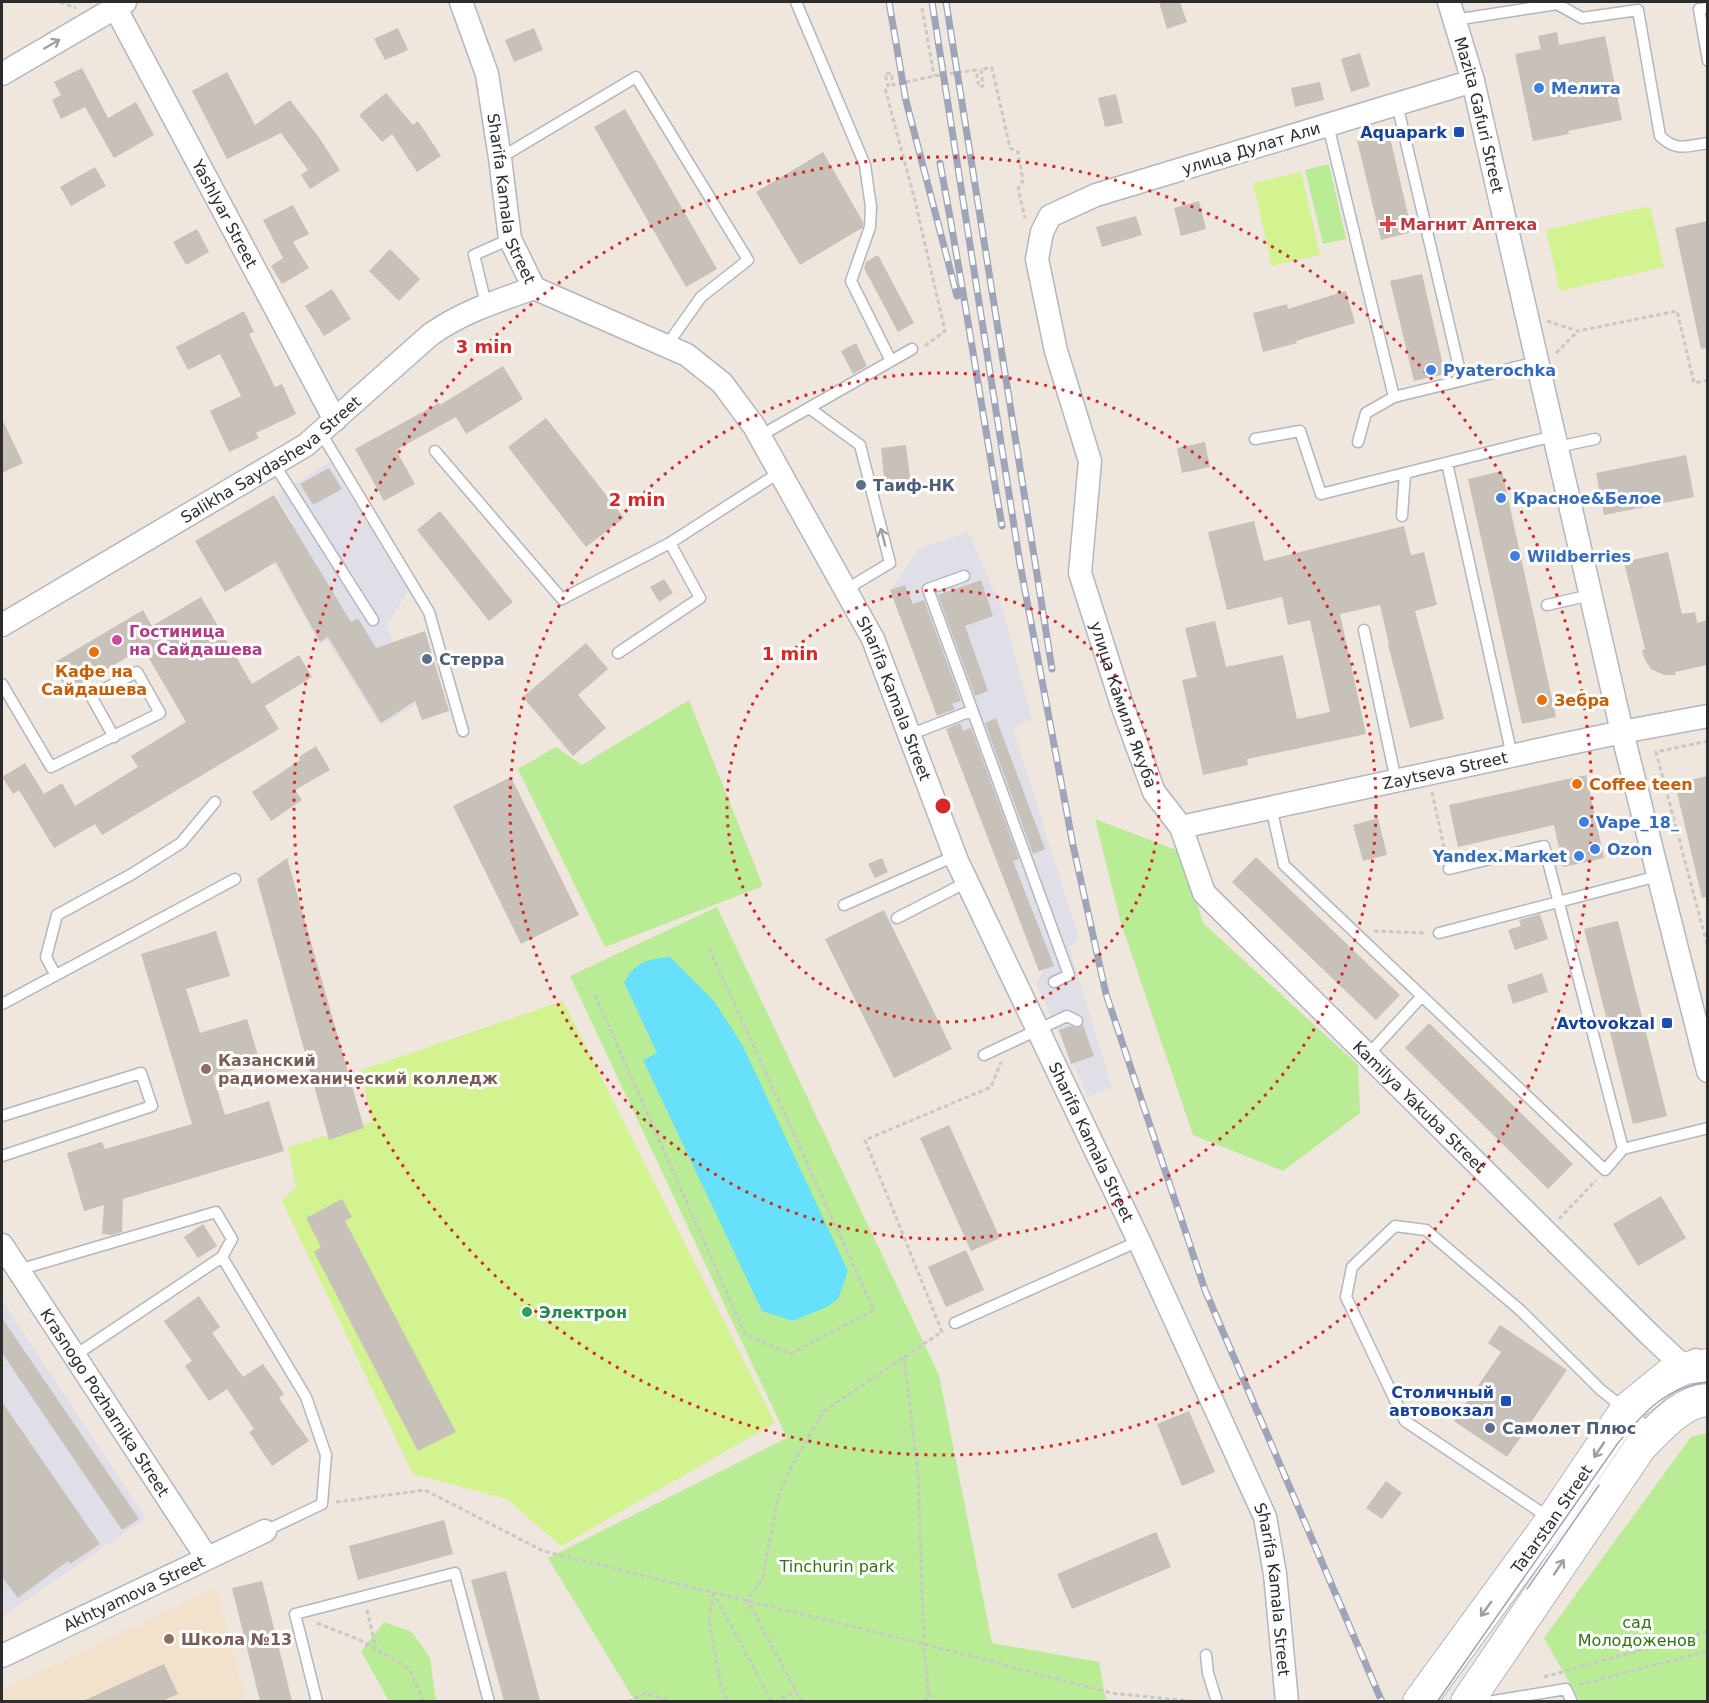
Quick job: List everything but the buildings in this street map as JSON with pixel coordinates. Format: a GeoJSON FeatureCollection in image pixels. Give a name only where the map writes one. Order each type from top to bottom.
{"type":"FeatureCollection","features":[{"type":"Feature","properties":{"kind":"main road","name":"Tatarstan Street"},"geometry":{"type":"LineString","coordinates":[[1419,1701],[1552,1520],[1626,1410],[1669,1375],[1700,1361]]}},
{"type":"Feature","properties":{"kind":"main road","name":"Tatarstan Street"},"geometry":{"type":"LineString","coordinates":[[1467,1701],[1641,1446],[1685,1407],[1706,1399]]}},
{"type":"Feature","properties":{"kind":"street","name":"Sharifa Kamala Street"},"geometry":{"type":"LineString","coordinates":[[461,2],[487,74],[510,239],[534,288],[687,355],[722,383],[760,436],[873,639],[955,856],[1139,1241],[1266,1517],[1275,1574],[1287,1701]]}},
{"type":"Feature","properties":{"kind":"street"},"geometry":{"type":"LineString","coordinates":[[2,74],[120,4]]}},
{"type":"Feature","properties":{"kind":"street","name":"Yashlyar Street"},"geometry":{"type":"LineString","coordinates":[[120,4],[328,427]]}},
{"type":"Feature","properties":{"kind":"street","name":"Mazita Gafuri Street"},"geometry":{"type":"LineString","coordinates":[[1451,11],[1473,81],[1545,359],[1556,442],[1622,732],[1707,1071]]}},
{"type":"Feature","properties":{"kind":"street","name":"улица Дулат Али"},"geometry":{"type":"LineString","coordinates":[[1042,232],[1050,216],[1096,195],[1473,81]]}},
{"type":"Feature","properties":{"kind":"street","name":"улица Камиля Якуба"},"geometry":{"type":"LineString","coordinates":[[1042,232],[1037,259],[1056,351],[1090,461],[1080,573],[1122,705],[1154,792],[1181,827]]}},
{"type":"Feature","properties":{"kind":"street","name":"Salikha Saydasheva Street"},"geometry":{"type":"LineString","coordinates":[[2,625],[306,445],[430,335],[449,322],[486,304],[534,288]]}},
{"type":"Feature","properties":{"kind":"street","name":"Zaytseva Street"},"geometry":{"type":"LineString","coordinates":[[1181,827],[1622,732],[1707,716]]}},
{"type":"Feature","properties":{"kind":"street","name":"Kamilya Yakuba Street"},"geometry":{"type":"LineString","coordinates":[[1181,827],[1204,893],[1546,1232],[1700,1361]]}},
{"type":"Feature","properties":{"kind":"street","name":"Krasnogo Pozharnika Street"},"geometry":{"type":"LineString","coordinates":[[2,1245],[207,1558]]}},
{"type":"Feature","properties":{"kind":"street","name":"Akhtyamova Street"},"geometry":{"type":"LineString","coordinates":[[2,1656],[265,1531]]}},
{"type":"Feature","properties":{"kind":"lane"},"geometry":{"type":"LineString","coordinates":[[796,2],[865,165],[871,207],[870,227],[851,281],[891,362]]}},
{"type":"Feature","properties":{"kind":"lane"},"geometry":{"type":"LineString","coordinates":[[1451,11],[1557,4],[1582,18],[1638,10],[1660,136],[1669,144],[1678,147],[1707,142]]}},
{"type":"Feature","properties":{"kind":"lane"},"geometry":{"type":"LineString","coordinates":[[1707,8],[1699,9],[1707,61]]}},
{"type":"Feature","properties":{"kind":"lane"},"geometry":{"type":"LineString","coordinates":[[500,158],[636,77],[747,260],[701,297],[667,345]]}},
{"type":"Feature","properties":{"kind":"lane"},"geometry":{"type":"LineString","coordinates":[[1397,104],[1462,380]]}},
{"type":"Feature","properties":{"kind":"lane"},"geometry":{"type":"LineString","coordinates":[[1328,125],[1394,397]]}},
{"type":"Feature","properties":{"kind":"lane"},"geometry":{"type":"LineString","coordinates":[[486,304],[474,255],[510,239]]}},
{"type":"Feature","properties":{"kind":"lane"},"geometry":{"type":"LineString","coordinates":[[760,436],[912,349]]}},
{"type":"Feature","properties":{"kind":"lane"},"geometry":{"type":"LineString","coordinates":[[1358,442],[1366,413],[1394,397],[1545,359]]}},
{"type":"Feature","properties":{"kind":"lane"},"geometry":{"type":"LineString","coordinates":[[809,408],[860,445],[890,563],[845,590]]}},
{"type":"Feature","properties":{"kind":"lane"},"geometry":{"type":"LineString","coordinates":[[328,427],[429,612],[463,731]]}},
{"type":"Feature","properties":{"kind":"lane"},"geometry":{"type":"LineString","coordinates":[[1255,440],[1300,431],[1321,494],[1447,463],[1556,442],[1595,439]]}},
{"type":"Feature","properties":{"kind":"lane"},"geometry":{"type":"LineString","coordinates":[[435,451],[562,599],[670,543],[780,472]]}},
{"type":"Feature","properties":{"kind":"lane"},"geometry":{"type":"LineString","coordinates":[[1447,463],[1512,756]]}},
{"type":"Feature","properties":{"kind":"lane"},"geometry":{"type":"LineString","coordinates":[[274,464],[373,620]]}},
{"type":"Feature","properties":{"kind":"lane"},"geometry":{"type":"LineString","coordinates":[[1402,516],[1405,473]]}},
{"type":"Feature","properties":{"kind":"lane"},"geometry":{"type":"LineString","coordinates":[[618,653],[700,598],[670,543]]}},
{"type":"Feature","properties":{"kind":"lane"},"geometry":{"type":"LineString","coordinates":[[964,576],[927,589],[1069,975],[1054,982]]}},
{"type":"Feature","properties":{"kind":"lane"},"geometry":{"type":"LineString","coordinates":[[1547,605],[1591,595]]}},
{"type":"Feature","properties":{"kind":"lane"},"geometry":{"type":"LineString","coordinates":[[1364,630],[1396,781]]}},
{"type":"Feature","properties":{"kind":"lane"},"geometry":{"type":"LineString","coordinates":[[2,684],[51,767],[114,737],[160,713],[137,672],[91,696],[114,737]]}},
{"type":"Feature","properties":{"kind":"lane"},"geometry":{"type":"LineString","coordinates":[[909,735],[971,711]]}},
{"type":"Feature","properties":{"kind":"lane"},"geometry":{"type":"LineString","coordinates":[[55,974],[46,957],[57,915],[132,874],[181,843],[215,802]]}},
{"type":"Feature","properties":{"kind":"lane"},"geometry":{"type":"LineString","coordinates":[[1271,807],[1284,864],[1605,1170],[1623,1149],[1707,1128]]}},
{"type":"Feature","properties":{"kind":"lane"},"geometry":{"type":"LineString","coordinates":[[1449,869],[1544,846],[1623,1149]]}},
{"type":"Feature","properties":{"kind":"lane"},"geometry":{"type":"LineString","coordinates":[[844,905],[955,856]]}},
{"type":"Feature","properties":{"kind":"lane"},"geometry":{"type":"LineString","coordinates":[[1438,933],[1658,876]]}},
{"type":"Feature","properties":{"kind":"lane"},"geometry":{"type":"LineString","coordinates":[[2,1004],[235,879]]}},
{"type":"Feature","properties":{"kind":"lane"},"geometry":{"type":"LineString","coordinates":[[897,918],[967,882]]}},
{"type":"Feature","properties":{"kind":"lane"},"geometry":{"type":"LineString","coordinates":[[1368,1055],[1422,996]]}},
{"type":"Feature","properties":{"kind":"lane"},"geometry":{"type":"LineString","coordinates":[[984,1055],[1067,1016],[1077,1021]]}},
{"type":"Feature","properties":{"kind":"lane"},"geometry":{"type":"LineString","coordinates":[[2,1116],[141,1073],[152,1106],[2,1156]]}},
{"type":"Feature","properties":{"kind":"lane"},"geometry":{"type":"LineString","coordinates":[[18,1270],[216,1212],[232,1239],[222,1257],[74,1356]]}},
{"type":"Feature","properties":{"kind":"lane"},"geometry":{"type":"LineString","coordinates":[[1552,1520],[1405,1421],[1346,1298],[1352,1266],[1395,1226],[1426,1230],[1520,1310],[1601,1389],[1654,1433]]}},
{"type":"Feature","properties":{"kind":"lane"},"geometry":{"type":"LineString","coordinates":[[955,1323],[1139,1241]]}},
{"type":"Feature","properties":{"kind":"lane"},"geometry":{"type":"LineString","coordinates":[[222,1257],[306,1397],[326,1455],[321,1504],[265,1531]]}},
{"type":"Feature","properties":{"kind":"lane"},"geometry":{"type":"LineString","coordinates":[[317,1701],[295,1614],[455,1573],[489,1701]]}},
{"type":"Feature","properties":{"kind":"lane"},"geometry":{"type":"LineString","coordinates":[[1206,1655],[1208,1674],[1217,1701]]}},
{"type":"Feature","properties":{"kind":"lane"},"geometry":{"type":"LineString","coordinates":[[1488,1701],[1566,1689],[1572,1701]]}},
{"type":"Feature","properties":{"kind":"path"},"geometry":{"type":"LineString","coordinates":[[60,2],[77,8]]}},
{"type":"Feature","properties":{"kind":"path"},"geometry":{"type":"LineString","coordinates":[[922,8],[934,75]]}},
{"type":"Feature","properties":{"kind":"path"},"geometry":{"type":"LineString","coordinates":[[912,349],[929,344],[945,331],[915,201],[885,88],[888,86],[885,74],[891,73],[893,85],[934,75],[976,70],[979,87],[983,86],[981,69],[992,68],[1010,148],[1018,152],[1023,181],[1018,189],[1026,223],[1042,232]]}},
{"type":"Feature","properties":{"kind":"path"},"geometry":{"type":"LineString","coordinates":[[1545,359],[1578,331],[1677,311],[1694,383],[1707,380]]}},
{"type":"Feature","properties":{"kind":"path"},"geometry":{"type":"LineString","coordinates":[[1544,320],[1578,331]]}},
{"type":"Feature","properties":{"kind":"path"},"geometry":{"type":"LineString","coordinates":[[1707,741],[1656,752],[1707,948]]}},
{"type":"Feature","properties":{"kind":"path"},"geometry":{"type":"LineString","coordinates":[[1427,774],[1449,869]]}},
{"type":"Feature","properties":{"kind":"path"},"geometry":{"type":"LineString","coordinates":[[1399,932],[1438,933]]}},
{"type":"Feature","properties":{"kind":"path"},"geometry":{"type":"LineString","coordinates":[[595,995],[745,1334],[790,1354],[874,1310],[709,948]]}},
{"type":"Feature","properties":{"kind":"path"},"geometry":{"type":"LineString","coordinates":[[942,1332],[865,1140],[991,1087],[1010,1042]]}},
{"type":"Feature","properties":{"kind":"path"},"geometry":{"type":"LineString","coordinates":[[1546,1232],[1605,1170]]}},
{"type":"Feature","properties":{"kind":"path"},"geometry":{"type":"LineString","coordinates":[[747,1600],[762,1580],[782,1488],[790,1469],[824,1411],[955,1323]]}},
{"type":"Feature","properties":{"kind":"path"},"geometry":{"type":"LineString","coordinates":[[904,1357],[918,1473],[924,1644],[928,1690],[932,1701]]}},
{"type":"Feature","properties":{"kind":"path"},"geometry":{"type":"LineString","coordinates":[[321,1504],[425,1490],[543,1551],[713,1591],[1111,1693],[1200,1701]]}},
{"type":"Feature","properties":{"kind":"path"},"geometry":{"type":"LineString","coordinates":[[713,1591],[709,1620],[721,1686],[728,1701]]}},
{"type":"Feature","properties":{"kind":"path"},"geometry":{"type":"LineString","coordinates":[[713,1591],[774,1701],[796,1691]]}},
{"type":"Feature","properties":{"kind":"path"},"geometry":{"type":"LineString","coordinates":[[364,1596],[376,1649]]}},
{"type":"Feature","properties":{"kind":"path"},"geometry":{"type":"LineString","coordinates":[[747,1600],[802,1701]]}},
{"type":"Feature","properties":{"kind":"path"},"geometry":{"type":"LineString","coordinates":[[295,1614],[360,1640],[409,1668],[424,1701]]}},
{"type":"Feature","properties":{"kind":"path"},"geometry":{"type":"LineString","coordinates":[[1537,1679],[1707,1631]]}},
{"type":"Feature","properties":{"kind":"path"},"geometry":{"type":"LineString","coordinates":[[1560,1672],[1566,1689],[1707,1652]]}},
{"type":"Feature","properties":{"kind":"path"},"geometry":{"type":"LineString","coordinates":[[926,1701],[928,1690]]}},
{"type":"Feature","properties":{"kind":"path"},"geometry":{"type":"LineString","coordinates":[[628,1701],[645,1693],[674,1701]]}},
{"type":"Feature","properties":{"kind":"shaded area"},"geometry":{"type":"Polygon","coordinates":[[[330,462],[408,591],[387,625],[416,704],[381,726],[327,640],[320,644],[262,542],[293,523],[276,494],[330,462]]]}},
{"type":"Feature","properties":{"kind":"shaded area"},"geometry":{"type":"Polygon","coordinates":[[[968,532],[1003,611],[1032,719],[1013,728],[1079,939],[1069,946],[1112,1088],[1088,1096],[1036,984],[1047,965],[892,589],[918,549],[968,532]]]}},
{"type":"Feature","properties":{"kind":"shaded area"},"geometry":{"type":"Polygon","coordinates":[[[2,1300],[146,1518],[2,1617],[2,1300]]]}},
{"type":"Feature","properties":{"kind":"shaded area","name":"Школа №13"},"geometry":{"type":"Polygon","coordinates":[[[216,1588],[246,1701],[2,1702],[2,1690],[216,1588]]]}},
{"type":"Feature","properties":{"kind":"green space"},"geometry":{"type":"Polygon","coordinates":[[[1329,164],[1346,239],[1323,244],[1305,170],[1329,164]]]}},
{"type":"Feature","properties":{"kind":"green space"},"geometry":{"type":"Polygon","coordinates":[[[1301,172],[1320,255],[1272,266],[1253,183],[1301,172]]]}},
{"type":"Feature","properties":{"kind":"green space"},"geometry":{"type":"Polygon","coordinates":[[[1650,206],[1664,267],[1560,291],[1546,230],[1650,206]]]}},
{"type":"Feature","properties":{"kind":"green space"},"geometry":{"type":"Polygon","coordinates":[[[689,700],[763,886],[605,947],[518,769],[556,747],[582,765],[689,700]]]}},
{"type":"Feature","properties":{"kind":"green space"},"geometry":{"type":"Polygon","coordinates":[[[1095,819],[1181,852],[1203,923],[1358,1065],[1360,1113],[1283,1171],[1193,1135],[1121,923],[1095,819]]]}},
{"type":"Feature","properties":{"kind":"green space","name":"Tinchurin park"},"geometry":{"type":"Polygon","coordinates":[[[717,907],[939,1375],[992,1643],[1099,1662],[1106,1701],[635,1701],[548,1558],[787,1438],[570,976],[717,907]]]}},
{"type":"Feature","properties":{"kind":"green space","name":"Электрон"},"geometry":{"type":"Polygon","coordinates":[[[563,1001],[775,1423],[561,1546],[507,1499],[413,1474],[282,1201],[296,1187],[288,1147],[372,1122],[361,1070],[563,1001]]]}},
{"type":"Feature","properties":{"kind":"green space","name":"сад Молодоженов"},"geometry":{"type":"Polygon","coordinates":[[[1707,1433],[1707,1701],[1580,1701],[1544,1638],[1691,1437],[1707,1433]]]}},
{"type":"Feature","properties":{"kind":"green space"},"geometry":{"type":"Polygon","coordinates":[[[384,1622],[412,1632],[430,1658],[436,1701],[389,1701],[361,1651],[384,1622]]]}},
{"type":"Feature","properties":{"kind":"water"},"geometry":{"type":"Polygon","coordinates":[[[670,957],[714,1001],[743,1046],[848,1271],[838,1299],[827,1307],[793,1321],[762,1311],[643,1060],[657,1053],[624,982],[642,963],[670,957]]]}},
{"type":"Feature","properties":{"kind":"tram line"},"geometry":{"type":"LineString","coordinates":[[1437,1702],[1618,1443],[1647,1411],[1668,1395],[1680,1389],[1708,1382]]}},
{"type":"Feature","properties":{"kind":"tram line"},"geometry":{"type":"LineString","coordinates":[[1527,1589],[1599,1485]]}},
{"type":"Feature","properties":{"kind":"railway"},"geometry":{"type":"LineString","coordinates":[[889,2],[906,101],[957,296]]}},
{"type":"Feature","properties":{"kind":"railway"},"geometry":{"type":"LineString","coordinates":[[932,2],[1020,564],[1073,845],[1106,994],[1205,1290],[1382,1702]]}},
{"type":"Feature","properties":{"kind":"railway"},"geometry":{"type":"LineString","coordinates":[[946,2],[1052,669]]}},
{"type":"Feature","properties":{"kind":"railway"},"geometry":{"type":"LineString","coordinates":[[940,163],[1002,526]]}},
{"type":"Feature","properties":{"kind":"place","name":"Мелита"},"geometry":{"type":"Point","coordinates":[1539,88]}},
{"type":"Feature","properties":{"kind":"place","name":"Aquapark"},"geometry":{"type":"Point","coordinates":[1459,132]}},
{"type":"Feature","properties":{"kind":"place","name":"Магнит Аптека"},"geometry":{"type":"Point","coordinates":[1388,224]}},
{"type":"Feature","properties":{"kind":"place","name":"Pyaterochka"},"geometry":{"type":"Point","coordinates":[1431,370]}},
{"type":"Feature","properties":{"kind":"place","name":"Таиф-НК"},"geometry":{"type":"Point","coordinates":[861,485]}},
{"type":"Feature","properties":{"kind":"place","name":"Красное&Белое"},"geometry":{"type":"Point","coordinates":[1501,498]}},
{"type":"Feature","properties":{"kind":"place","name":"Wildberries"},"geometry":{"type":"Point","coordinates":[1515,556]}},
{"type":"Feature","properties":{"kind":"place","name":"Гостиница на Сайдашева"},"geometry":{"type":"Point","coordinates":[117,640]}},
{"type":"Feature","properties":{"kind":"place","name":"Кафе на Сайдашева"},"geometry":{"type":"Point","coordinates":[94,652]}},
{"type":"Feature","properties":{"kind":"place","name":"Стерра"},"geometry":{"type":"Point","coordinates":[427,659]}},
{"type":"Feature","properties":{"kind":"place","name":"Зебра"},"geometry":{"type":"Point","coordinates":[1542,700]}},
{"type":"Feature","properties":{"kind":"place","name":"Coffee teen"},"geometry":{"type":"Point","coordinates":[1577,784]}},
{"type":"Feature","properties":{"kind":"place","name":"Vape_18_"},"geometry":{"type":"Point","coordinates":[1584,822]}},
{"type":"Feature","properties":{"kind":"place","name":"Ozon"},"geometry":{"type":"Point","coordinates":[1595,849]}},
{"type":"Feature","properties":{"kind":"place","name":"Yandex.Market"},"geometry":{"type":"Point","coordinates":[1579,856]}},
{"type":"Feature","properties":{"kind":"place","name":"Avtovokzal"},"geometry":{"type":"Point","coordinates":[1667,1023]}},
{"type":"Feature","properties":{"kind":"place","name":"Казанский радиомеханический колледж"},"geometry":{"type":"Point","coordinates":[206,1069]}},
{"type":"Feature","properties":{"kind":"place","name":"Электрон"},"geometry":{"type":"Point","coordinates":[527,1312]}},
{"type":"Feature","properties":{"kind":"place","name":"Столичный автовокзал"},"geometry":{"type":"Point","coordinates":[1506,1401]}},
{"type":"Feature","properties":{"kind":"place","name":"Самолет Плюс"},"geometry":{"type":"Point","coordinates":[1490,1428]}},
{"type":"Feature","properties":{"kind":"place","name":"Школа №13"},"geometry":{"type":"Point","coordinates":[169,1639]}}]}
